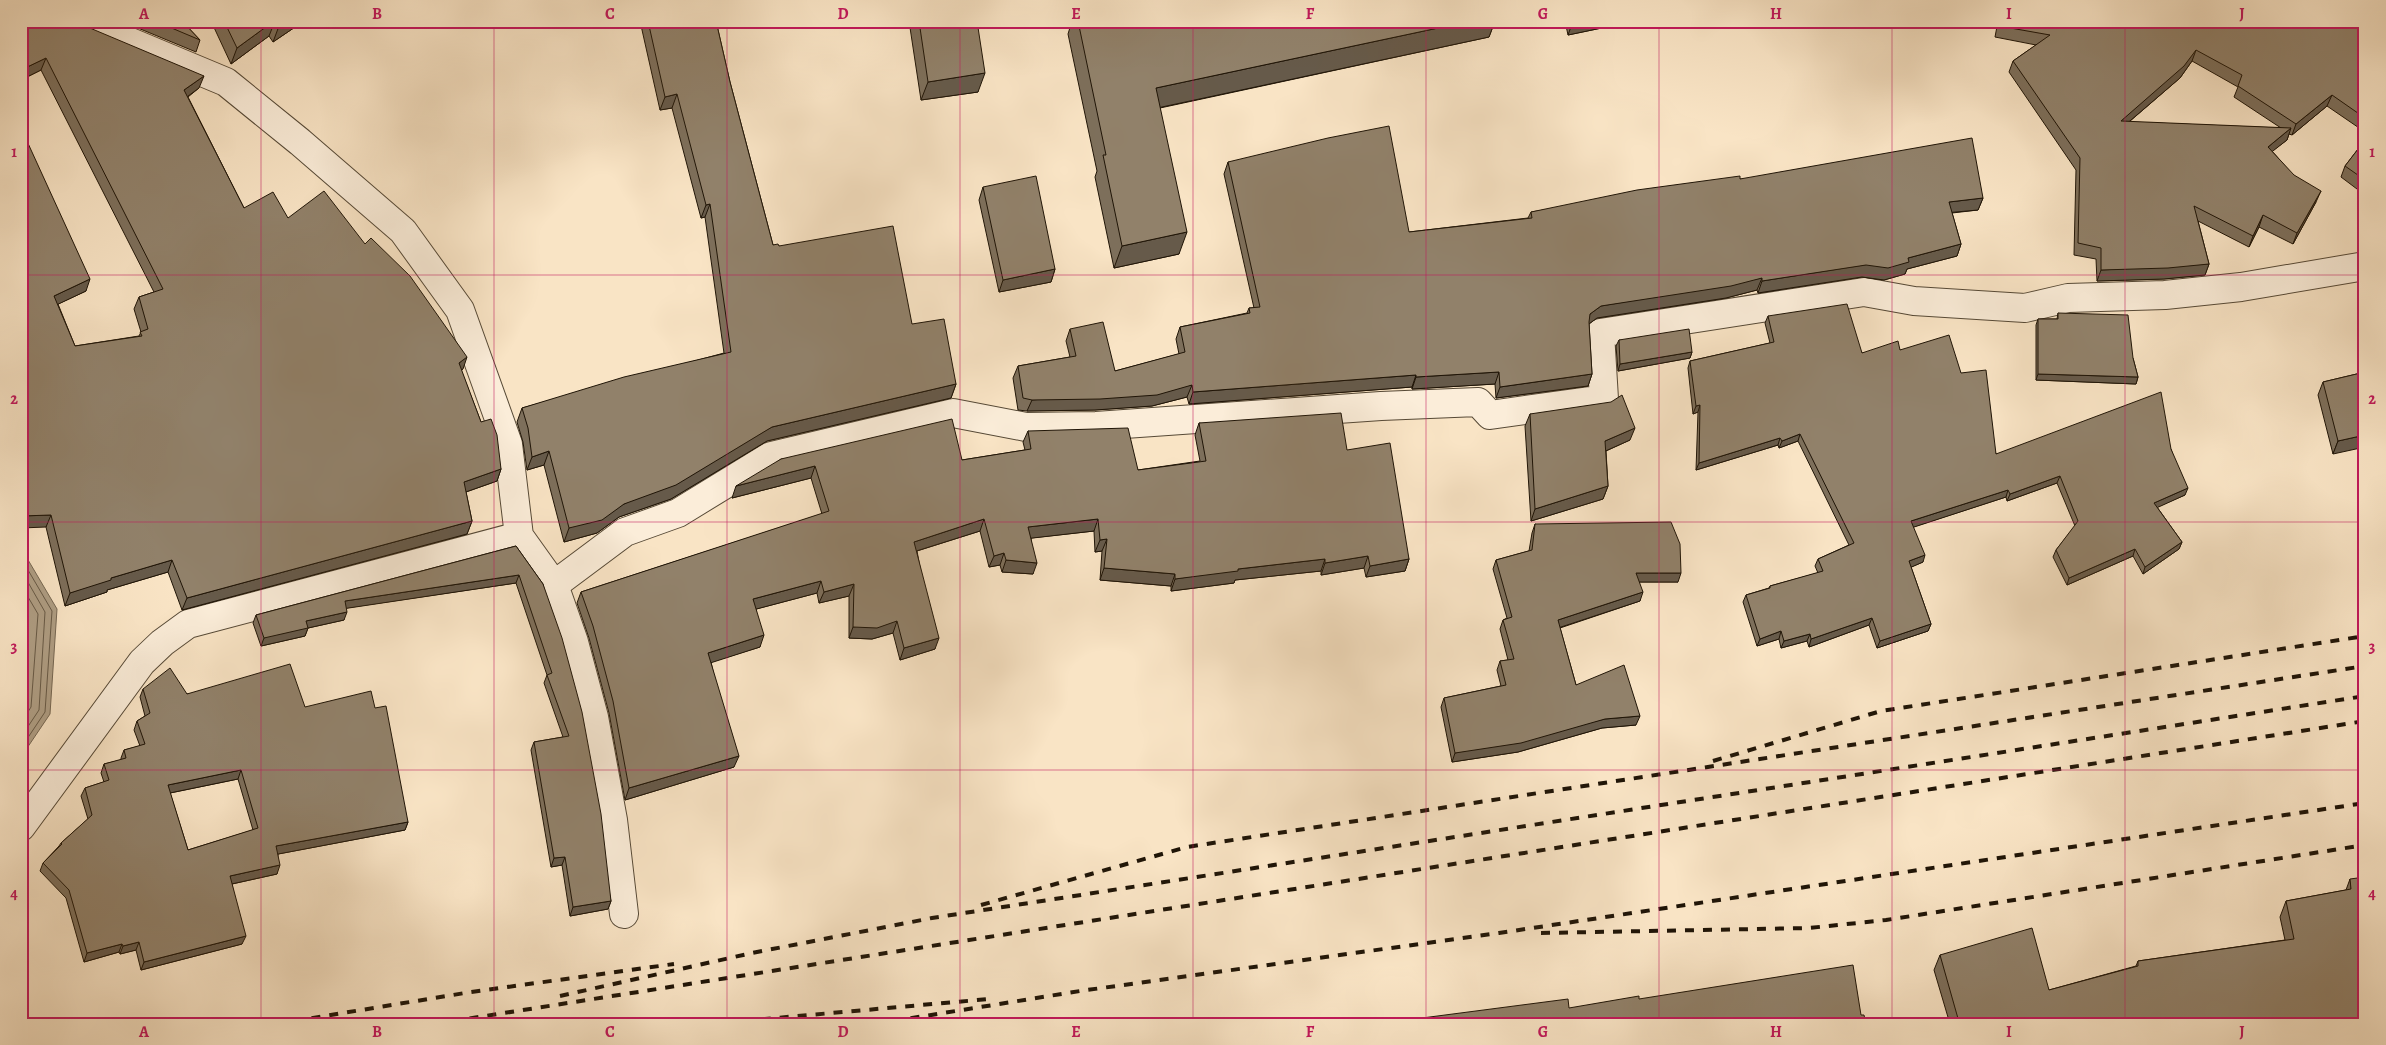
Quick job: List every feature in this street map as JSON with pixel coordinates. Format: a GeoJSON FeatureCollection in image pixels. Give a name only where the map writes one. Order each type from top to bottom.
{"type":"FeatureCollection","features":[{"type":"Feature","properties":{"kind":"street"},"geometry":{"type":"LineString","coordinates":[[80,21],[226,82],[300,142],[403,231],[460,310],[508,444],[519,536],[554,585],[574,642],[594,717],[613,820],[624,914]]}},
{"type":"Feature","properties":{"kind":"street"},"geometry":{"type":"LineString","coordinates":[[554,585],[625,532],[678,513],[771,456],[953,413],[1026,427],[1096,426],[1381,406],[1478,402],[1490,415],[1604,399],[1600,333],[1864,292],[1914,301],[2025,308],[2068,298],[2165,294],[2241,287],[2365,266]]}},
{"type":"Feature","properties":{"kind":"street"},"geometry":{"type":"LineString","coordinates":[[21,827],[142,662],[162,643],[188,624],[519,536]]}},
{"type":"Feature","properties":{"kind":"water"},"geometry":{"type":"Polygon","coordinates":[[[21,548],[57,609],[50,714],[21,757],[21,548]]]}},
{"type":"Feature","properties":{"kind":"building"},"geometry":{"type":"Polygon","coordinates":[[[21,21],[76,21],[204,76],[184,90],[244,208],[273,192],[288,218],[324,191],[365,244],[371,238],[410,276],[467,357],[459,363],[481,422],[491,419],[497,435],[501,469],[464,482],[472,521],[187,598],[172,560],[111,578],[111,580],[70,593],[51,515],[21,516],[21,128],[90,279],[54,296],[75,346],[142,336],[140,332],[148,329],[139,297],[163,289],[46,58],[21,70],[21,21]]]}},
{"type":"Feature","properties":{"kind":"building"},"geometry":{"type":"Polygon","coordinates":[[[155,21],[182,21],[200,40],[155,21]]]}},
{"type":"Feature","properties":{"kind":"building"},"geometry":{"type":"Polygon","coordinates":[[[224,21],[274,21],[237,48],[224,21]]]}},
{"type":"Feature","properties":{"kind":"building"},"geometry":{"type":"Polygon","coordinates":[[[276,21],[285,21],[279,26],[276,21]]]}},
{"type":"Feature","properties":{"kind":"building"},"geometry":{"type":"Polygon","coordinates":[[[648,21],[716,21],[773,245],[778,244],[779,246],[893,226],[912,324],[944,319],[956,384],[772,427],[676,485],[624,504],[602,520],[569,528],[549,451],[532,457],[528,428],[522,408],[624,377],[731,352],[710,204],[706,205],[677,94],[665,97],[648,21]]]}},
{"type":"Feature","properties":{"kind":"building"},"geometry":{"type":"Polygon","coordinates":[[[919,21],[977,21],[985,73],[928,82],[919,21]]]}},
{"type":"Feature","properties":{"kind":"building"},"geometry":{"type":"Polygon","coordinates":[[[1078,21],[1471,21],[1156,88],[1187,232],[1122,246],[1103,155],[1106,155],[1078,21]]]}},
{"type":"Feature","properties":{"kind":"building"},"geometry":{"type":"Polygon","coordinates":[[[2000,21],[2365,21],[2365,118],[2332,95],[2296,124],[2238,86],[2242,75],[2196,50],[2184,66],[2121,121],[2291,128],[2268,147],[2294,175],[2321,191],[2297,233],[2263,215],[2253,236],[2194,206],[2209,264],[2168,268],[2101,270],[2101,248],[2078,243],[2080,158],[2013,61],[2050,35],[1999,26],[2000,21]]]}},
{"type":"Feature","properties":{"kind":"building"},"geometry":{"type":"Polygon","coordinates":[[[1389,126],[1409,232],[1532,218],[1531,212],[1637,190],[1740,176],[1740,179],[1972,138],[1983,198],[1949,202],[1961,244],[1908,258],[1909,262],[1888,268],[1866,265],[1762,281],[1762,278],[1731,286],[1601,306],[1590,314],[1592,374],[1500,387],[1499,372],[1416,377],[1416,375],[1193,392],[1192,385],[1157,395],[1100,399],[1032,400],[1023,398],[1018,366],[1076,356],[1070,329],[1103,322],[1115,371],[1185,352],[1180,327],[1250,313],[1249,308],[1260,307],[1228,162],[1328,138],[1389,126]]]}},
{"type":"Feature","properties":{"kind":"building"},"geometry":{"type":"Polygon","coordinates":[[[2365,140],[2365,180],[2345,166],[2365,140]]]}},
{"type":"Feature","properties":{"kind":"building"},"geometry":{"type":"Polygon","coordinates":[[[1036,176],[1055,269],[1003,280],[983,187],[1036,176]]]}},
{"type":"Feature","properties":{"kind":"building"},"geometry":{"type":"Polygon","coordinates":[[[1847,304],[1862,353],[1898,341],[1900,350],[1949,335],[1961,373],[1986,370],[1996,454],[2161,392],[2171,449],[2188,488],[2154,503],[2182,542],[2145,567],[2135,549],[2069,578],[2056,550],[2078,521],[2060,476],[2010,494],[2008,490],[1911,521],[1925,555],[1909,561],[1931,624],[1880,641],[1872,618],[1811,639],[1810,634],[1784,641],[1781,631],[1760,639],[1746,595],[1823,571],[1818,559],[1854,543],[1800,434],[1782,441],[1780,438],[1699,463],[1700,405],[1696,406],[1690,361],[1774,342],[1768,316],[1847,304]]]}},
{"type":"Feature","properties":{"kind":"building"},"geometry":{"type":"Polygon","coordinates":[[[2058,313],[2128,315],[2133,358],[2138,377],[2038,374],[2038,319],[2058,319],[2058,313]]]}},
{"type":"Feature","properties":{"kind":"building"},"geometry":{"type":"Polygon","coordinates":[[[1689,329],[1692,352],[1620,364],[1619,340],[1689,329]]]}},
{"type":"Feature","properties":{"kind":"building"},"geometry":{"type":"Polygon","coordinates":[[[2365,372],[2365,435],[2338,441],[2323,382],[2365,372]]]}},
{"type":"Feature","properties":{"kind":"building"},"geometry":{"type":"Polygon","coordinates":[[[1622,395],[1635,428],[1605,441],[1608,486],[1535,509],[1530,414],[1611,402],[1622,395]]]}},
{"type":"Feature","properties":{"kind":"building"},"geometry":{"type":"Polygon","coordinates":[[[1341,413],[1347,450],[1390,443],[1409,559],[1370,566],[1368,556],[1325,563],[1325,559],[1238,569],[1238,571],[1175,579],[1175,574],[1104,568],[1107,539],[1100,540],[1098,519],[1028,527],[1037,563],[1006,560],[1004,553],[994,556],[984,519],[914,542],[939,638],[904,648],[897,621],[877,628],[853,627],[854,584],[824,592],[821,581],[753,599],[764,635],[708,653],[739,756],[629,788],[613,701],[593,626],[581,592],[829,511],[815,466],[736,486],[781,459],[952,419],[962,460],[1031,449],[1028,431],[1128,428],[1138,470],[1206,461],[1199,423],[1341,413]]]}},
{"type":"Feature","properties":{"kind":"building"},"geometry":{"type":"Polygon","coordinates":[[[1671,522],[1680,544],[1681,573],[1636,573],[1643,592],[1558,620],[1576,685],[1624,665],[1640,716],[1605,719],[1521,743],[1455,753],[1444,698],[1506,685],[1500,661],[1514,659],[1503,620],[1512,617],[1496,560],[1532,550],[1535,524],[1671,522]]]}},
{"type":"Feature","properties":{"kind":"building"},"geometry":{"type":"Polygon","coordinates":[[[516,546],[543,584],[562,638],[582,712],[601,814],[611,901],[573,907],[565,857],[554,858],[534,742],[569,736],[547,675],[552,673],[519,575],[345,601],[347,612],[306,621],[308,628],[264,638],[256,615],[516,546]]]}},
{"type":"Feature","properties":{"kind":"building"},"geometry":{"type":"Polygon","coordinates":[[[290,664],[305,707],[371,691],[375,708],[386,706],[408,822],[276,846],[280,865],[230,876],[246,936],[144,962],[139,942],[123,946],[122,944],[87,953],[69,890],[43,863],[61,843],[92,815],[85,788],[109,780],[104,764],[126,758],[124,750],[145,744],[137,721],[150,713],[143,689],[170,668],[187,694],[290,664]],[[241,770],[168,785],[188,850],[258,828],[241,770]]]}},
{"type":"Feature","properties":{"kind":"building"},"geometry":{"type":"Polygon","coordinates":[[[2365,877],[2365,1024],[1953,1024],[1959,1022],[1940,955],[2032,928],[2049,990],[2138,966],[2138,961],[2294,939],[2286,901],[2351,889],[2350,879],[2365,877]]]}},
{"type":"Feature","properties":{"kind":"building"},"geometry":{"type":"Polygon","coordinates":[[[1853,965],[1861,1015],[1864,1015],[1866,1024],[1376,1024],[1568,999],[1569,1008],[1639,996],[1639,999],[1853,965]]]}},
{"type":"Feature","properties":{"kind":"railway"},"geometry":{"type":"LineString","coordinates":[[1713,761],[1881,711],[2365,636]]}},
{"type":"Feature","properties":{"kind":"railway"},"geometry":{"type":"LineString","coordinates":[[981,905],[1187,847],[2365,666]]}},
{"type":"Feature","properties":{"kind":"railway"},"geometry":{"type":"LineString","coordinates":[[560,996],[752,953],[932,918],[2365,696]]}},
{"type":"Feature","properties":{"kind":"railway"},"geometry":{"type":"LineString","coordinates":[[434,1024],[2365,721]]}},
{"type":"Feature","properties":{"kind":"railway"},"geometry":{"type":"LineString","coordinates":[[875,1024],[1080,991],[1499,933],[2365,803]]}},
{"type":"Feature","properties":{"kind":"railway"},"geometry":{"type":"LineString","coordinates":[[1541,933],[1809,928],[1886,920],[2365,845]]}},
{"type":"Feature","properties":{"kind":"railway"},"geometry":{"type":"LineString","coordinates":[[276,1024],[471,992],[674,964]]}},
{"type":"Feature","properties":{"kind":"railway"},"geometry":{"type":"LineString","coordinates":[[708,1024],[989,999]]}}]}
